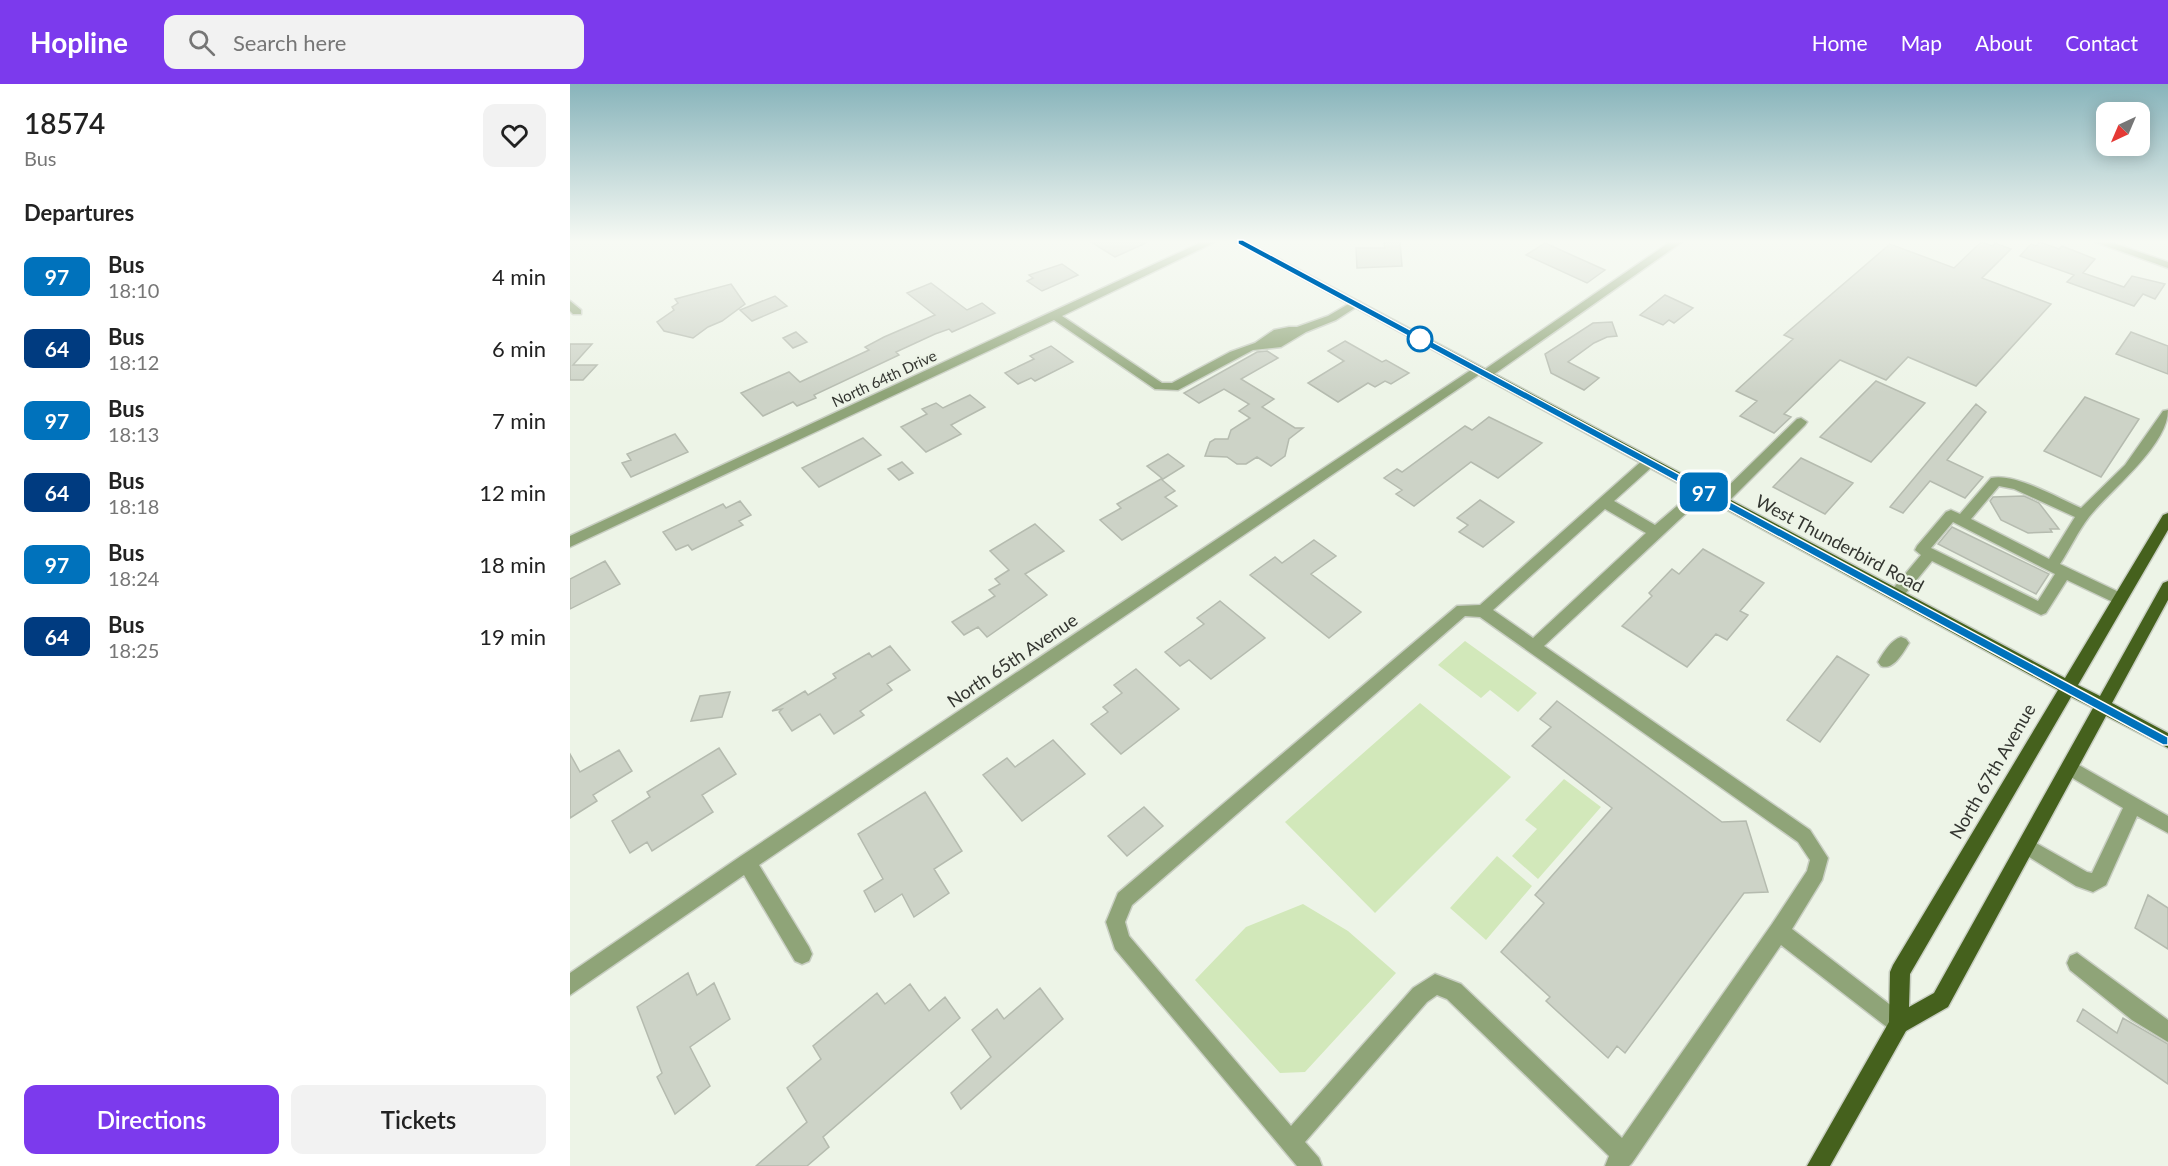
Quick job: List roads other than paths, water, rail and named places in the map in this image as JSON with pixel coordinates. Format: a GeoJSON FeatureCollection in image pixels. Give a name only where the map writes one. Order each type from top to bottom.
{"type":"FeatureCollection","features":[{"type":"Feature","properties":{"kind":"main road","name":"West Thunderbird Road"},"geometry":{"type":"LineString","coordinates":[[1334,292],[2168,741]]}},
{"type":"Feature","properties":{"kind":"main road","name":"North 67th Avenue"},"geometry":{"type":"LineString","coordinates":[[1818,1166],[1899,1024],[1900,972],[2168,518]]}},
{"type":"Feature","properties":{"kind":"main road"},"geometry":{"type":"LineString","coordinates":[[1899,1024],[1941,1000],[2168,587]]}},
{"type":"Feature","properties":{"kind":"street","name":"North 64th Drive"},"geometry":{"type":"LineString","coordinates":[[570,542],[1102,292]]}},
{"type":"Feature","properties":{"kind":"street","name":"North 65th Avenue"},"geometry":{"type":"LineString","coordinates":[[570,986],[747,862],[1601,292]]}},
{"type":"Feature","properties":{"kind":"street"},"geometry":{"type":"LineString","coordinates":[[1054,315],[1159,386],[1174,387],[1234,354],[1251,347],[1277,345],[1294,337],[1298,331],[1332,318],[1356,304]]}},
{"type":"Feature","properties":{"kind":"street"},"geometry":{"type":"LineString","coordinates":[[2120,600],[2058,569],[1962,520],[1951,515],[1922,550],[2041,609],[2058,569],[2083,515],[2130,468],[2167,414]]}},
{"type":"Feature","properties":{"kind":"street"},"geometry":{"type":"LineString","coordinates":[[1721,501],[1801,422]]}},
{"type":"Feature","properties":{"kind":"street"},"geometry":{"type":"LineString","coordinates":[[1483,611],[1649,462]]}},
{"type":"Feature","properties":{"kind":"street"},"geometry":{"type":"LineString","coordinates":[[1962,520],[1996,480],[2017,485],[2083,515]]}},
{"type":"Feature","properties":{"kind":"street"},"geometry":{"type":"LineString","coordinates":[[1534,646],[1703,491]]}},
{"type":"Feature","properties":{"kind":"street"},"geometry":{"type":"LineString","coordinates":[[1606,503],[1656,532]]}},
{"type":"Feature","properties":{"kind":"street"},"geometry":{"type":"LineString","coordinates":[[1896,595],[1930,554]]}},
{"type":"Feature","properties":{"kind":"street"},"geometry":{"type":"LineString","coordinates":[[1291,1142],[1420,995],[1435,984],[1454,991],[1620,1160],[1779,931],[1816,874],[1820,858],[1804,837],[1534,646],[1483,611],[1462,610],[1125,899],[1115,922],[1122,942],[1311,1166]]}},
{"type":"Feature","properties":{"kind":"street"},"geometry":{"type":"LineString","coordinates":[[1886,662],[1901,643]]}},
{"type":"Feature","properties":{"kind":"street"},"geometry":{"type":"LineString","coordinates":[[2070,768],[2133,805],[2167,820]]}},
{"type":"Feature","properties":{"kind":"street"},"geometry":{"type":"LineString","coordinates":[[2027,846],[2083,880],[2093,883],[2099,879],[2133,805]]}},
{"type":"Feature","properties":{"kind":"street"},"geometry":{"type":"LineString","coordinates":[[747,862],[802,954]]}},
{"type":"Feature","properties":{"kind":"street"},"geometry":{"type":"LineString","coordinates":[[1779,931],[1899,1024]]}},
{"type":"Feature","properties":{"kind":"street"},"geometry":{"type":"LineString","coordinates":[[2077,963],[2168,1032]]}}]}
